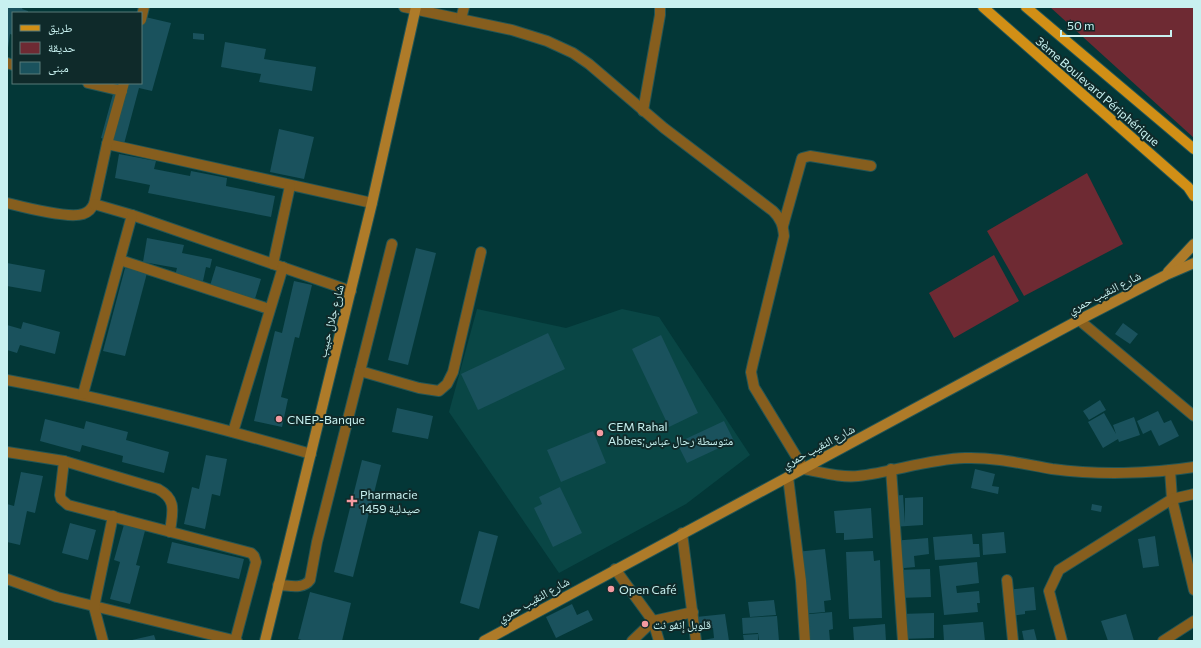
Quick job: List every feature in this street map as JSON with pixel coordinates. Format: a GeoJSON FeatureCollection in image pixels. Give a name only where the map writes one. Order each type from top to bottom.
{"type":"FeatureCollection","features":[{"type":"Feature","properties":{"kind":"main road","name":"3ème Boulevard Périphérique"},"geometry":{"type":"LineString","coordinates":[[982,7],[1188,187],[1194,196]]}},
{"type":"Feature","properties":{"kind":"main road","name":"3ème Boulevard Périphérique"},"geometry":{"type":"LineString","coordinates":[[1026,7],[1194,149]]}},
{"type":"Feature","properties":{"kind":"main road","name":"شارع جلال حبيب"},"geometry":{"type":"LineString","coordinates":[[265,641],[372,203],[416,8]]}},
{"type":"Feature","properties":{"kind":"main road","name":"شارع النقيب حمري"},"geometry":{"type":"LineString","coordinates":[[1166,275],[1194,244]]}},
{"type":"Feature","properties":{"kind":"main road","name":"شارع النقيب حمري"},"geometry":{"type":"LineString","coordinates":[[484,641],[1079,320],[1166,275],[1194,263]]}},
{"type":"Feature","properties":{"kind":"street"},"geometry":{"type":"LineString","coordinates":[[404,7],[416,8],[512,30],[547,41],[573,53],[589,64],[643,111],[780,218],[784,236],[753,362],[752,380],[766,407],[804,469],[852,477],[940,460],[965,458],[1008,460],[1071,470],[1170,470],[1194,467]]}},
{"type":"Feature","properties":{"kind":"street"},"geometry":{"type":"LineString","coordinates":[[461,19],[464,7]]}},
{"type":"Feature","properties":{"kind":"street"},"geometry":{"type":"LineString","coordinates":[[643,111],[660,15],[660,7]]}},
{"type":"Feature","properties":{"kind":"street"},"geometry":{"type":"LineString","coordinates":[[7,204],[76,216],[89,211],[94,204],[107,144],[123,87],[97,84]]}},
{"type":"Feature","properties":{"kind":"street"},"geometry":{"type":"LineString","coordinates":[[107,144],[290,186],[372,203]]}},
{"type":"Feature","properties":{"kind":"street"},"geometry":{"type":"LineString","coordinates":[[783,226],[802,158],[810,156],[871,166]]}},
{"type":"Feature","properties":{"kind":"street"},"geometry":{"type":"LineString","coordinates":[[272,264],[290,186]]}},
{"type":"Feature","properties":{"kind":"street"},"geometry":{"type":"LineString","coordinates":[[94,204],[132,215],[351,291]]}},
{"type":"Feature","properties":{"kind":"street"},"geometry":{"type":"LineString","coordinates":[[83,394],[132,215]]}},
{"type":"Feature","properties":{"kind":"street"},"geometry":{"type":"LineString","coordinates":[[278,585],[300,586],[308,583],[310,580],[317,542],[392,244]]}},
{"type":"Feature","properties":{"kind":"street"},"geometry":{"type":"LineString","coordinates":[[360,371],[432,390],[439,391],[447,384],[453,372],[482,252]]}},
{"type":"Feature","properties":{"kind":"street"},"geometry":{"type":"LineString","coordinates":[[120,260],[269,309]]}},
{"type":"Feature","properties":{"kind":"street"},"geometry":{"type":"LineString","coordinates":[[233,432],[269,309],[283,267]]}},
{"type":"Feature","properties":{"kind":"street"},"geometry":{"type":"LineString","coordinates":[[1079,320],[1194,416]]}},
{"type":"Feature","properties":{"kind":"street"},"geometry":{"type":"LineString","coordinates":[[7,380],[83,394],[233,432],[311,454]]}},
{"type":"Feature","properties":{"kind":"street"},"geometry":{"type":"LineString","coordinates":[[7,452],[64,461],[164,492],[172,501],[170,532]]}},
{"type":"Feature","properties":{"kind":"street"},"geometry":{"type":"LineString","coordinates":[[7,579],[57,597],[236,641],[256,562],[254,556],[113,516],[68,505],[61,499],[64,461]]}},
{"type":"Feature","properties":{"kind":"street"},"geometry":{"type":"LineString","coordinates":[[891,469],[903,641]]}},
{"type":"Feature","properties":{"kind":"street"},"geometry":{"type":"LineString","coordinates":[[1170,470],[1172,499],[1194,590]]}},
{"type":"Feature","properties":{"kind":"street"},"geometry":{"type":"LineString","coordinates":[[788,477],[801,581],[805,641]]}},
{"type":"Feature","properties":{"kind":"street"},"geometry":{"type":"LineString","coordinates":[[1062,641],[1049,591],[1058,570],[1172,499],[1194,494]]}},
{"type":"Feature","properties":{"kind":"street"},"geometry":{"type":"LineString","coordinates":[[103,641],[94,607],[113,516]]}},
{"type":"Feature","properties":{"kind":"street"},"geometry":{"type":"LineString","coordinates":[[682,533],[696,641]]}},
{"type":"Feature","properties":{"kind":"street"},"geometry":{"type":"LineString","coordinates":[[615,569],[653,621],[659,641]]}},
{"type":"Feature","properties":{"kind":"street"},"geometry":{"type":"LineString","coordinates":[[1007,580],[1013,641]]}},
{"type":"Feature","properties":{"kind":"street"},"geometry":{"type":"LineString","coordinates":[[632,641],[653,621],[693,612]]}},
{"type":"Feature","properties":{"kind":"street"},"geometry":{"type":"LineString","coordinates":[[1163,641],[1194,621]]}},
{"type":"Feature","properties":{"kind":"shaded area","name":"CEM Rahal Abbes;متوسطة رحال عباس"},"geometry":{"type":"Polygon","coordinates":[[[477,309],[566,328],[622,309],[659,317],[750,455],[686,504],[559,573],[449,412],[477,309]]]}},
{"type":"Feature","properties":{"kind":"green space"},"geometry":{"type":"Polygon","coordinates":[[[1050,7],[1194,7],[1194,138],[1050,7]]]}},
{"type":"Feature","properties":{"kind":"green space"},"geometry":{"type":"Polygon","coordinates":[[[1087,173],[1123,244],[1024,296],[987,231],[1087,173]]]}},
{"type":"Feature","properties":{"kind":"green space"},"geometry":{"type":"Polygon","coordinates":[[[994,255],[1019,301],[954,338],[929,293],[994,255]]]}},
{"type":"Feature","properties":{"kind":"building"},"geometry":{"type":"Polygon","coordinates":[[[7,7],[23,7],[22,9],[28,12],[12,12],[12,35],[10,34],[8,48],[7,7]]]}},
{"type":"Feature","properties":{"kind":"building"},"geometry":{"type":"Polygon","coordinates":[[[142,16],[171,23],[152,91],[139,88],[124,144],[101,138],[116,84],[142,84],[142,16]]]}},
{"type":"Feature","properties":{"kind":"building"},"geometry":{"type":"Polygon","coordinates":[[[193,33],[204,34],[204,40],[193,39],[193,33]]]}},
{"type":"Feature","properties":{"kind":"building"},"geometry":{"type":"Polygon","coordinates":[[[225,42],[266,49],[264,59],[316,67],[312,91],[259,82],[261,74],[221,67],[225,42]]]}},
{"type":"Feature","properties":{"kind":"building"},"geometry":{"type":"Polygon","coordinates":[[[279,129],[314,137],[304,179],[270,172],[279,129]]]}},
{"type":"Feature","properties":{"kind":"building"},"geometry":{"type":"Polygon","coordinates":[[[119,154],[156,161],[154,169],[190,176],[191,171],[227,178],[226,186],[275,196],[271,217],[148,193],[150,185],[115,178],[119,154]]]}},
{"type":"Feature","properties":{"kind":"building"},"geometry":{"type":"Polygon","coordinates":[[[147,238],[184,245],[182,253],[212,259],[210,268],[206,267],[203,281],[175,276],[177,268],[143,262],[147,238]]]}},
{"type":"Feature","properties":{"kind":"building"},"geometry":{"type":"Polygon","coordinates":[[[416,248],[436,253],[408,365],[388,360],[416,248]]]}},
{"type":"Feature","properties":{"kind":"building"},"geometry":{"type":"Polygon","coordinates":[[[7,263],[45,270],[41,292],[7,286],[7,263]]]}},
{"type":"Feature","properties":{"kind":"building"},"geometry":{"type":"Polygon","coordinates":[[[216,266],[261,279],[254,302],[209,289],[216,266]]]}},
{"type":"Feature","properties":{"kind":"building"},"geometry":{"type":"Polygon","coordinates":[[[125,268],[147,273],[125,356],[103,351],[125,268]]]}},
{"type":"Feature","properties":{"kind":"building"},"geometry":{"type":"Polygon","coordinates":[[[294,281],[312,285],[299,338],[295,337],[281,397],[288,399],[282,427],[254,421],[275,331],[282,333],[294,281]]]}},
{"type":"Feature","properties":{"kind":"building"},"geometry":{"type":"Polygon","coordinates":[[[23,322],[60,332],[55,354],[20,345],[17,353],[7,350],[7,325],[21,329],[23,322]]]}},
{"type":"Feature","properties":{"kind":"building"},"geometry":{"type":"Polygon","coordinates":[[[1123,323],[1138,334],[1130,344],[1115,334],[1123,323]]]}},
{"type":"Feature","properties":{"kind":"building"},"geometry":{"type":"Polygon","coordinates":[[[548,333],[565,369],[478,410],[461,374],[548,333]]]}},
{"type":"Feature","properties":{"kind":"building"},"geometry":{"type":"Polygon","coordinates":[[[661,335],[698,413],[669,427],[632,349],[661,335]]]}},
{"type":"Feature","properties":{"kind":"building"},"geometry":{"type":"Polygon","coordinates":[[[1100,400],[1106,410],[1089,420],[1083,411],[1100,400]]]}},
{"type":"Feature","properties":{"kind":"building"},"geometry":{"type":"Polygon","coordinates":[[[397,408],[433,416],[428,439],[392,432],[397,408]]]}},
{"type":"Feature","properties":{"kind":"building"},"geometry":{"type":"Polygon","coordinates":[[[1158,411],[1164,423],[1171,420],[1179,436],[1159,446],[1151,430],[1143,434],[1137,421],[1158,411]]]}},
{"type":"Feature","properties":{"kind":"building"},"geometry":{"type":"Polygon","coordinates":[[[1104,413],[1116,434],[1113,425],[1134,417],[1140,435],[1119,442],[1118,439],[1103,448],[1088,422],[1104,413]]]}},
{"type":"Feature","properties":{"kind":"building"},"geometry":{"type":"Polygon","coordinates":[[[45,419],[84,429],[86,421],[128,432],[126,440],[169,452],[164,473],[122,462],[123,456],[82,445],[80,452],[40,441],[45,419]]]}},
{"type":"Feature","properties":{"kind":"building"},"geometry":{"type":"Polygon","coordinates":[[[724,421],[734,441],[687,463],[677,443],[724,421]]]}},
{"type":"Feature","properties":{"kind":"building"},"geometry":{"type":"Polygon","coordinates":[[[593,431],[606,463],[561,482],[547,450],[593,431]]]}},
{"type":"Feature","properties":{"kind":"building"},"geometry":{"type":"Polygon","coordinates":[[[206,455],[227,459],[220,496],[212,494],[205,529],[184,524],[192,487],[199,489],[206,455]]]}},
{"type":"Feature","properties":{"kind":"building"},"geometry":{"type":"Polygon","coordinates":[[[362,460],[381,465],[353,577],[334,572],[362,460]]]}},
{"type":"Feature","properties":{"kind":"building"},"geometry":{"type":"Polygon","coordinates":[[[975,469],[995,474],[992,486],[999,487],[998,494],[971,488],[975,469]]]}},
{"type":"Feature","properties":{"kind":"building"},"geometry":{"type":"Polygon","coordinates":[[[21,472],[43,476],[35,513],[27,511],[20,545],[7,542],[7,504],[14,506],[21,472]]]}},
{"type":"Feature","properties":{"kind":"building"},"geometry":{"type":"Polygon","coordinates":[[[560,487],[582,533],[553,547],[534,508],[542,504],[539,497],[560,487]]]}},
{"type":"Feature","properties":{"kind":"building"},"geometry":{"type":"Polygon","coordinates":[[[903,495],[905,523],[905,498],[923,497],[923,525],[892,527],[889,496],[903,495]]]}},
{"type":"Feature","properties":{"kind":"building"},"geometry":{"type":"Polygon","coordinates":[[[1092,504],[1102,506],[1101,512],[1091,510],[1092,504]]]}},
{"type":"Feature","properties":{"kind":"building"},"geometry":{"type":"Polygon","coordinates":[[[871,508],[873,538],[844,540],[844,533],[836,533],[834,511],[871,508]]]}},
{"type":"Feature","properties":{"kind":"building"},"geometry":{"type":"Polygon","coordinates":[[[125,521],[146,527],[136,565],[140,566],[130,604],[110,599],[120,562],[114,560],[125,521]]]}},
{"type":"Feature","properties":{"kind":"building"},"geometry":{"type":"Polygon","coordinates":[[[70,523],[96,530],[88,560],[62,553],[70,523]]]}},
{"type":"Feature","properties":{"kind":"building"},"geometry":{"type":"Polygon","coordinates":[[[479,531],[498,536],[479,609],[460,603],[479,531]]]}},
{"type":"Feature","properties":{"kind":"building"},"geometry":{"type":"Polygon","coordinates":[[[1004,532],[1006,553],[983,555],[982,534],[1004,532]]]}},
{"type":"Feature","properties":{"kind":"building"},"geometry":{"type":"Polygon","coordinates":[[[972,534],[973,544],[979,544],[980,557],[935,560],[933,537],[972,534]]]}},
{"type":"Feature","properties":{"kind":"building"},"geometry":{"type":"Polygon","coordinates":[[[1155,536],[1159,566],[1143,568],[1138,539],[1155,536]]]}},
{"type":"Feature","properties":{"kind":"building"},"geometry":{"type":"Polygon","coordinates":[[[928,538],[929,554],[914,556],[915,567],[894,569],[892,541],[928,538]]]}},
{"type":"Feature","properties":{"kind":"building"},"geometry":{"type":"Polygon","coordinates":[[[172,542],[244,559],[239,579],[167,563],[172,542]]]}},
{"type":"Feature","properties":{"kind":"building"},"geometry":{"type":"Polygon","coordinates":[[[825,549],[831,600],[824,601],[825,612],[802,614],[796,552],[825,549]]]}},
{"type":"Feature","properties":{"kind":"building"},"geometry":{"type":"Polygon","coordinates":[[[873,551],[874,561],[880,560],[882,618],[849,619],[846,552],[873,551]]]}},
{"type":"Feature","properties":{"kind":"building"},"geometry":{"type":"Polygon","coordinates":[[[977,562],[979,583],[956,586],[957,593],[979,591],[980,603],[977,603],[978,612],[944,615],[939,566],[977,562]]]}},
{"type":"Feature","properties":{"kind":"building"},"geometry":{"type":"Polygon","coordinates":[[[930,569],[931,597],[898,598],[897,570],[930,569]]]}},
{"type":"Feature","properties":{"kind":"building"},"geometry":{"type":"Polygon","coordinates":[[[1034,587],[1036,610],[1025,611],[1025,614],[1009,616],[1006,590],[1034,587]]]}},
{"type":"Feature","properties":{"kind":"building"},"geometry":{"type":"Polygon","coordinates":[[[310,592],[351,603],[342,641],[305,641],[298,639],[310,592]]]}},
{"type":"Feature","properties":{"kind":"building"},"geometry":{"type":"Polygon","coordinates":[[[774,600],[776,615],[750,617],[748,602],[774,600]]]}},
{"type":"Feature","properties":{"kind":"building"},"geometry":{"type":"Polygon","coordinates":[[[572,604],[577,615],[588,610],[593,620],[556,638],[546,617],[572,604]]]}},
{"type":"Feature","properties":{"kind":"building"},"geometry":{"type":"Polygon","coordinates":[[[832,612],[833,629],[829,630],[830,641],[801,641],[799,615],[832,612]]]}},
{"type":"Feature","properties":{"kind":"building"},"geometry":{"type":"Polygon","coordinates":[[[934,613],[934,638],[900,639],[900,614],[934,613]]]}},
{"type":"Feature","properties":{"kind":"building"},"geometry":{"type":"Polygon","coordinates":[[[725,614],[729,641],[698,641],[714,638],[713,628],[698,629],[696,617],[725,614]]]}},
{"type":"Feature","properties":{"kind":"building"},"geometry":{"type":"Polygon","coordinates":[[[1126,614],[1134,641],[1108,641],[1101,621],[1126,614]]]}},
{"type":"Feature","properties":{"kind":"building"},"geometry":{"type":"Polygon","coordinates":[[[777,616],[779,641],[759,641],[758,633],[743,634],[742,618],[777,616]]]}},
{"type":"Feature","properties":{"kind":"building"},"geometry":{"type":"Polygon","coordinates":[[[983,622],[985,641],[944,641],[943,625],[983,622]]]}},
{"type":"Feature","properties":{"kind":"building"},"geometry":{"type":"Polygon","coordinates":[[[885,624],[886,641],[854,641],[853,627],[885,624]]]}},
{"type":"Feature","properties":{"kind":"building"},"geometry":{"type":"Polygon","coordinates":[[[1034,629],[1037,641],[1024,641],[1022,631],[1034,629]]]}},
{"type":"Feature","properties":{"kind":"building"},"geometry":{"type":"Polygon","coordinates":[[[758,634],[758,641],[744,641],[743,635],[758,634]]]}},
{"type":"Feature","properties":{"kind":"building"},"geometry":{"type":"Polygon","coordinates":[[[154,635],[156,641],[132,641],[132,640],[154,635]]]}},
{"type":"Feature","properties":{"kind":"place","name":"CNEP-Banque"},"geometry":{"type":"Point","coordinates":[279,419]}},
{"type":"Feature","properties":{"kind":"place","name":"CEM Rahal Abbes;متوسطة رحال عباس"},"geometry":{"type":"Point","coordinates":[600,433]}},
{"type":"Feature","properties":{"kind":"place","name":"Pharmacie 1459 صيدلية"},"geometry":{"type":"Point","coordinates":[352,501]}},
{"type":"Feature","properties":{"kind":"place","name":"Open Café"},"geometry":{"type":"Point","coordinates":[611,589]}},
{"type":"Feature","properties":{"kind":"place","name":"قلوبل إنفو نت"},"geometry":{"type":"Point","coordinates":[645,624]}}]}
